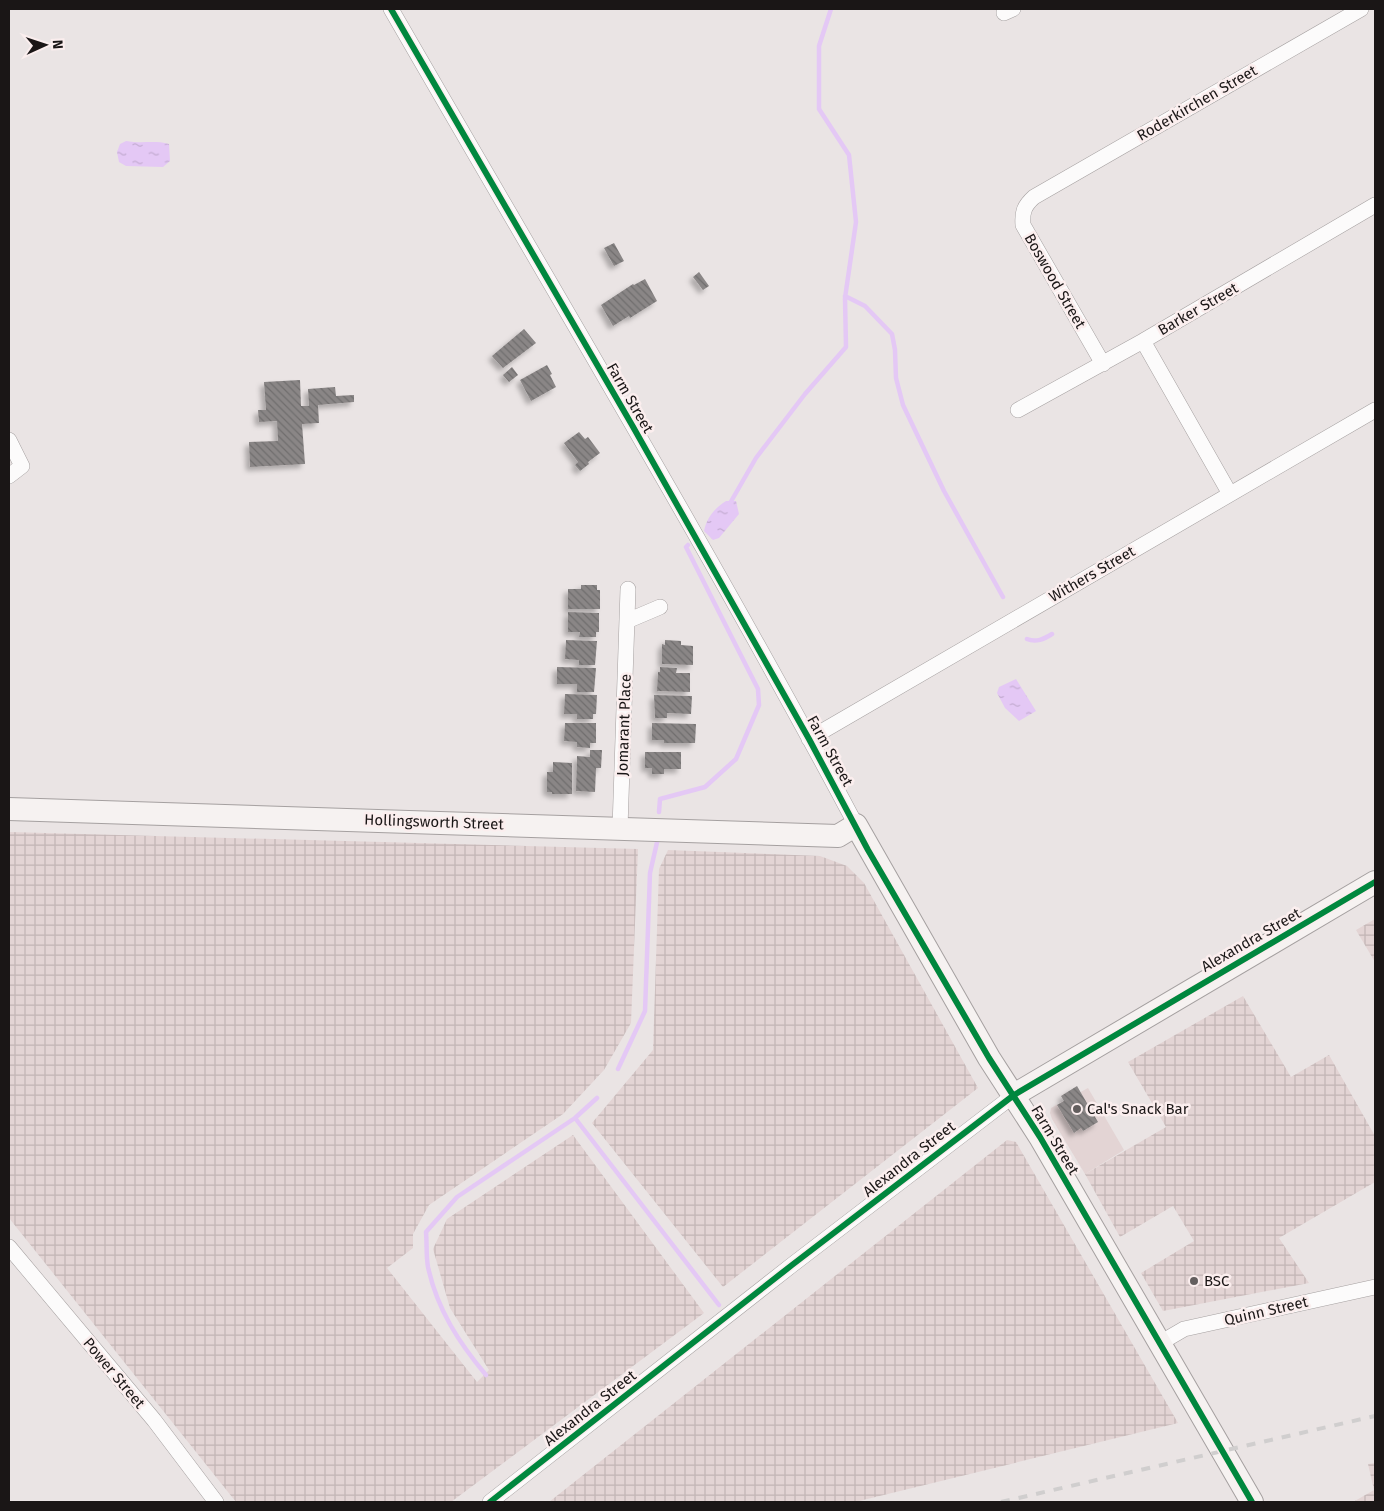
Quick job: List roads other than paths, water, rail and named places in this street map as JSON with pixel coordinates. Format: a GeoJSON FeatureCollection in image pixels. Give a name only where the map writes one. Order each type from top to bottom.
{"type":"FeatureCollection","features":[{"type":"Feature","properties":{"kind":"street","name":"Farm Street"},"geometry":{"type":"LineString","coordinates":[[391,9],[632,424],[856,825],[984,1049],[1014,1095],[1252,1502]]}},
{"type":"Feature","properties":{"kind":"street","name":"Roderkirchen Street"},"geometry":{"type":"LineString","coordinates":[[1034,197],[1361,9]]}},
{"type":"Feature","properties":{"kind":"street","name":"Boswood Street"},"geometry":{"type":"LineString","coordinates":[[1034,197],[1026,204],[1022,213],[1023,225],[1103,364]]}},
{"type":"Feature","properties":{"kind":"street","name":"Barker Street"},"geometry":{"type":"LineString","coordinates":[[1018,410],[1103,364],[1375,206]]}},
{"type":"Feature","properties":{"kind":"street"},"geometry":{"type":"LineString","coordinates":[[1143,341],[1230,494]]}},
{"type":"Feature","properties":{"kind":"street","name":"Withers Street"},"geometry":{"type":"LineString","coordinates":[[809,739],[1375,410]]}},
{"type":"Feature","properties":{"kind":"street"},"geometry":{"type":"LineString","coordinates":[[9,440],[22,466],[9,476]]}},
{"type":"Feature","properties":{"kind":"street","name":"Jomarant Place"},"geometry":{"type":"LineString","coordinates":[[620,828],[628,589]]}},
{"type":"Feature","properties":{"kind":"street"},"geometry":{"type":"LineString","coordinates":[[627,621],[660,608]]}},
{"type":"Feature","properties":{"kind":"street","name":"Hollingsworth Street"},"geometry":{"type":"LineString","coordinates":[[9,809],[838,836],[856,825]]}},
{"type":"Feature","properties":{"kind":"street","name":"Alexandra Street"},"geometry":{"type":"LineString","coordinates":[[490,1502],[792,1265],[1014,1095],[1375,882]]}},
{"type":"Feature","properties":{"kind":"street","name":"Power Street"},"geometry":{"type":"LineString","coordinates":[[9,1247],[154,1420],[216,1502]]}},
{"type":"Feature","properties":{"kind":"street","name":"Quinn Street"},"geometry":{"type":"LineString","coordinates":[[1160,1343],[1184,1329],[1375,1287]]}},
{"type":"Feature","properties":{"kind":"water"},"geometry":{"type":"Polygon","coordinates":[[[126,141],[169,144],[170,161],[163,167],[126,166],[119,162],[117,152],[120,144],[126,141]]]}},
{"type":"Feature","properties":{"kind":"water"},"geometry":{"type":"Polygon","coordinates":[[[726,501],[736,501],[739,514],[719,538],[713,540],[704,531],[705,526],[712,513],[726,501]]]}},
{"type":"Feature","properties":{"kind":"water"},"geometry":{"type":"Polygon","coordinates":[[[1016,679],[1036,711],[1019,721],[1005,708],[997,693],[999,687],[1016,679]]]}},
{"type":"Feature","properties":{"kind":"waterway"},"geometry":{"type":"LineString","coordinates":[[729,505],[756,458],[805,394],[846,347],[845,298],[856,222],[849,155],[819,109],[819,46],[831,9]]}},
{"type":"Feature","properties":{"kind":"waterway"},"geometry":{"type":"LineString","coordinates":[[845,296],[865,306],[892,334],[895,350],[896,378],[903,405],[944,491],[1003,597]]}},
{"type":"Feature","properties":{"kind":"waterway"},"geometry":{"type":"LineString","coordinates":[[659,812],[660,799],[705,787],[736,759],[759,705],[758,689],[686,547],[688,545]]}},
{"type":"Feature","properties":{"kind":"waterway"},"geometry":{"type":"LineString","coordinates":[[1027,639],[1040,640],[1052,634]]}},
{"type":"Feature","properties":{"kind":"waterway"},"geometry":{"type":"LineString","coordinates":[[618,1069],[645,1011],[650,873],[658,838]]}},
{"type":"Feature","properties":{"kind":"waterway"},"geometry":{"type":"LineString","coordinates":[[486,1375],[458,1338],[437,1297],[428,1267],[426,1232],[457,1197],[575,1118],[597,1098]]}},
{"type":"Feature","properties":{"kind":"waterway"},"geometry":{"type":"LineString","coordinates":[[575,1118],[719,1305]]}},
{"type":"Feature","properties":{"kind":"railway"},"geometry":{"type":"LineString","coordinates":[[1001,1502],[1375,1416]]}},
{"type":"Feature","properties":{"kind":"place","name":"Cal's Snack Bar"},"geometry":{"type":"Point","coordinates":[1077,1109]}},
{"type":"Feature","properties":{"kind":"place","name":"BSC"},"geometry":{"type":"Point","coordinates":[1194,1281]}}]}
